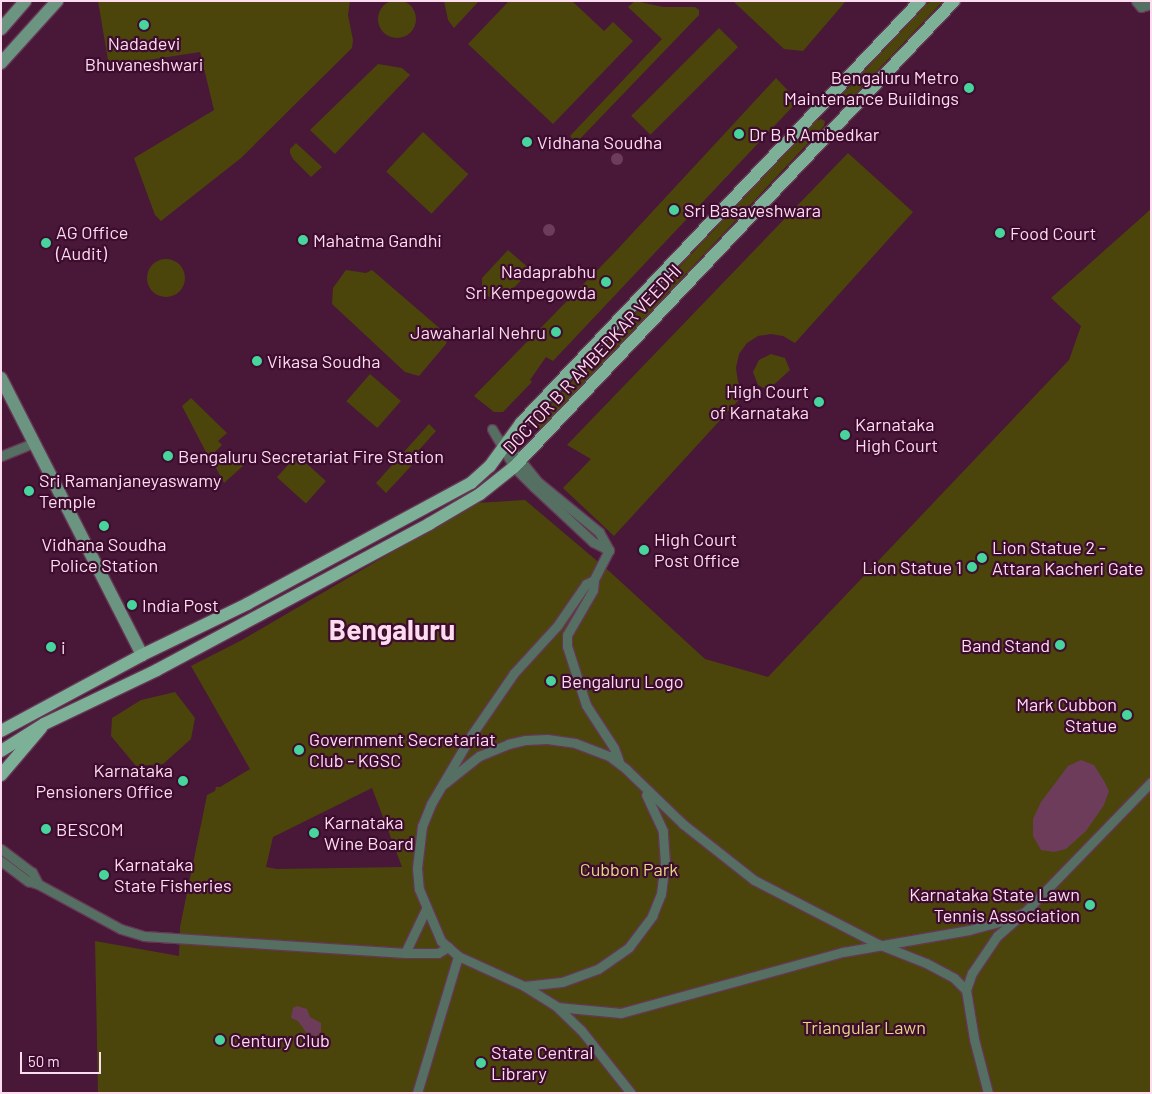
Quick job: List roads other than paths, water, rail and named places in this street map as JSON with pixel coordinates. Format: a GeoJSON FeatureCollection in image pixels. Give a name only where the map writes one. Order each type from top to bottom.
{"type":"FeatureCollection","features":[{"type":"Feature","properties":{"kind":"main road","name":"DOCTOR B R AMBEDKAR VEEDHI"},"geometry":{"type":"LineString","coordinates":[[1,731],[142,655],[246,604],[463,488],[490,466],[521,423],[920,1]]}},
{"type":"Feature","properties":{"kind":"main road","name":"DOCTOR B R AMBEDKAR VEEDHI"},"geometry":{"type":"LineString","coordinates":[[1,750],[44,724],[158,670],[267,612],[429,524],[480,494],[518,464],[954,1]]}},
{"type":"Feature","properties":{"kind":"main road"},"geometry":{"type":"LineString","coordinates":[[1,775],[44,724]]}},
{"type":"Feature","properties":{"kind":"street"},"geometry":{"type":"LineString","coordinates":[[1,29],[25,1]]}},
{"type":"Feature","properties":{"kind":"street"},"geometry":{"type":"LineString","coordinates":[[1,63],[57,1]]}},
{"type":"Feature","properties":{"kind":"street"},"geometry":{"type":"LineString","coordinates":[[1136,1],[1142,7],[1151,4]]}},
{"type":"Feature","properties":{"kind":"street"},"geometry":{"type":"LineString","coordinates":[[1,378],[142,655]]}},
{"type":"Feature","properties":{"kind":"street"},"geometry":{"type":"LineString","coordinates":[[1,456],[34,443]]}},
{"type":"Feature","properties":{"kind":"street"},"geometry":{"type":"LineString","coordinates":[[504,445],[518,464],[599,532],[609,550],[594,580],[593,590],[567,635],[567,646],[586,705],[614,748],[619,762]]}},
{"type":"Feature","properties":{"kind":"street"},"geometry":{"type":"LineString","coordinates":[[594,580],[586,584],[557,626],[514,673],[472,734],[431,804],[422,826],[418,847],[419,889],[441,940],[448,947],[458,956],[524,986],[557,1007],[582,1030],[631,1093]]}},
{"type":"Feature","properties":{"kind":"street"},"geometry":{"type":"LineString","coordinates":[[444,784],[479,756],[508,744],[526,740],[547,739],[575,743],[610,756],[619,762],[683,824],[754,880],[878,944],[926,963],[954,978],[966,990]]}},
{"type":"Feature","properties":{"kind":"street"},"geometry":{"type":"LineString","coordinates":[[524,986],[562,982],[598,969],[629,947],[652,916],[661,894],[666,863],[662,832],[652,802],[634,776]]}},
{"type":"Feature","properties":{"kind":"street"},"geometry":{"type":"LineString","coordinates":[[988,1093],[974,1039],[966,990],[972,973],[997,936],[1025,912],[1151,782]]}},
{"type":"Feature","properties":{"kind":"street"},"geometry":{"type":"LineString","coordinates":[[1,850],[32,872],[38,884]]}},
{"type":"Feature","properties":{"kind":"street"},"geometry":{"type":"LineString","coordinates":[[1,861],[28,882],[38,884],[120,929],[144,936],[405,953],[438,953],[448,947]]}},
{"type":"Feature","properties":{"kind":"street"},"geometry":{"type":"LineString","coordinates":[[405,953],[426,909]]}},
{"type":"Feature","properties":{"kind":"street"},"geometry":{"type":"LineString","coordinates":[[557,1007],[621,1013],[878,944],[969,930],[1006,920],[1025,912]]}},
{"type":"Feature","properties":{"kind":"street"},"geometry":{"type":"LineString","coordinates":[[417,1093],[458,956]]}},
{"type":"Feature","properties":{"kind":"place","name":"Nadadevi Bhuvaneshwari"},"geometry":{"type":"Point","coordinates":[144,25]}},
{"type":"Feature","properties":{"kind":"place","name":"Bengaluru Metro Maintenance Buildings"},"geometry":{"type":"Point","coordinates":[969,88]}},
{"type":"Feature","properties":{"kind":"place","name":"Dr B R Ambedkar"},"geometry":{"type":"Point","coordinates":[739,134]}},
{"type":"Feature","properties":{"kind":"place","name":"Vidhana Soudha"},"geometry":{"type":"Point","coordinates":[527,142]}},
{"type":"Feature","properties":{"kind":"place","name":"Sri Basaveshwara"},"geometry":{"type":"Point","coordinates":[674,210]}},
{"type":"Feature","properties":{"kind":"place","name":"Food Court"},"geometry":{"type":"Point","coordinates":[1000,233]}},
{"type":"Feature","properties":{"kind":"place","name":"Mahatma Gandhi"},"geometry":{"type":"Point","coordinates":[303,240]}},
{"type":"Feature","properties":{"kind":"place","name":"AG Office (Audit)"},"geometry":{"type":"Point","coordinates":[46,243]}},
{"type":"Feature","properties":{"kind":"place","name":"Nadaprabhu Sri Kempegowda"},"geometry":{"type":"Point","coordinates":[606,282]}},
{"type":"Feature","properties":{"kind":"place","name":"Jawaharlal Nehru"},"geometry":{"type":"Point","coordinates":[556,332]}},
{"type":"Feature","properties":{"kind":"place","name":"Vikasa Soudha"},"geometry":{"type":"Point","coordinates":[257,361]}},
{"type":"Feature","properties":{"kind":"place","name":"High Court of Karnataka"},"geometry":{"type":"Point","coordinates":[819,402]}},
{"type":"Feature","properties":{"kind":"place","name":"Karnataka High Court"},"geometry":{"type":"Point","coordinates":[845,435]}},
{"type":"Feature","properties":{"kind":"place","name":"Bengaluru Secretariat Fire Station"},"geometry":{"type":"Point","coordinates":[168,456]}},
{"type":"Feature","properties":{"kind":"place","name":"Sri Ramanjaneyaswamy Temple"},"geometry":{"type":"Point","coordinates":[29,491]}},
{"type":"Feature","properties":{"kind":"place","name":"Vidhana Soudha Police Station"},"geometry":{"type":"Point","coordinates":[104,526]}},
{"type":"Feature","properties":{"kind":"place","name":"High Court Post Office"},"geometry":{"type":"Point","coordinates":[644,550]}},
{"type":"Feature","properties":{"kind":"place","name":"Lion Statue 2 - Attara Kacheri Gate"},"geometry":{"type":"Point","coordinates":[982,558]}},
{"type":"Feature","properties":{"kind":"place","name":"Lion Statue 1"},"geometry":{"type":"Point","coordinates":[972,567]}},
{"type":"Feature","properties":{"kind":"place","name":"India Post"},"geometry":{"type":"Point","coordinates":[132,605]}},
{"type":"Feature","properties":{"kind":"place","name":"Band Stand"},"geometry":{"type":"Point","coordinates":[1060,645]}},
{"type":"Feature","properties":{"kind":"place","name":"i"},"geometry":{"type":"Point","coordinates":[51,647]}},
{"type":"Feature","properties":{"kind":"place","name":"Bengaluru Logo"},"geometry":{"type":"Point","coordinates":[551,681]}},
{"type":"Feature","properties":{"kind":"place","name":"Mark Cubbon Statue"},"geometry":{"type":"Point","coordinates":[1127,715]}},
{"type":"Feature","properties":{"kind":"place","name":"Government Secretariat Club - KGSC"},"geometry":{"type":"Point","coordinates":[299,750]}},
{"type":"Feature","properties":{"kind":"place","name":"Karnataka Pensioners Office"},"geometry":{"type":"Point","coordinates":[183,781]}},
{"type":"Feature","properties":{"kind":"place","name":"BESCOM"},"geometry":{"type":"Point","coordinates":[46,829]}},
{"type":"Feature","properties":{"kind":"place","name":"Karnataka Wine Board"},"geometry":{"type":"Point","coordinates":[314,833]}},
{"type":"Feature","properties":{"kind":"place","name":"Karnataka State Fisheries"},"geometry":{"type":"Point","coordinates":[104,875]}},
{"type":"Feature","properties":{"kind":"place","name":"Karnataka State Lawn Tennis Association"},"geometry":{"type":"Point","coordinates":[1090,905]}},
{"type":"Feature","properties":{"kind":"place","name":"Century Club"},"geometry":{"type":"Point","coordinates":[220,1040]}},
{"type":"Feature","properties":{"kind":"place","name":"State Central Library"},"geometry":{"type":"Point","coordinates":[481,1063]}},
{"type":"Feature","properties":{"kind":"district","name":"Bengaluru"},"geometry":{"type":"Point","coordinates":[392,629]}},
{"type":"Feature","properties":{"kind":"park label","name":"Cubbon Park"},"geometry":{"type":"Point","coordinates":[629,869]}},
{"type":"Feature","properties":{"kind":"park label","name":"Triangular Lawn"},"geometry":{"type":"Point","coordinates":[864,1027]}}]}
